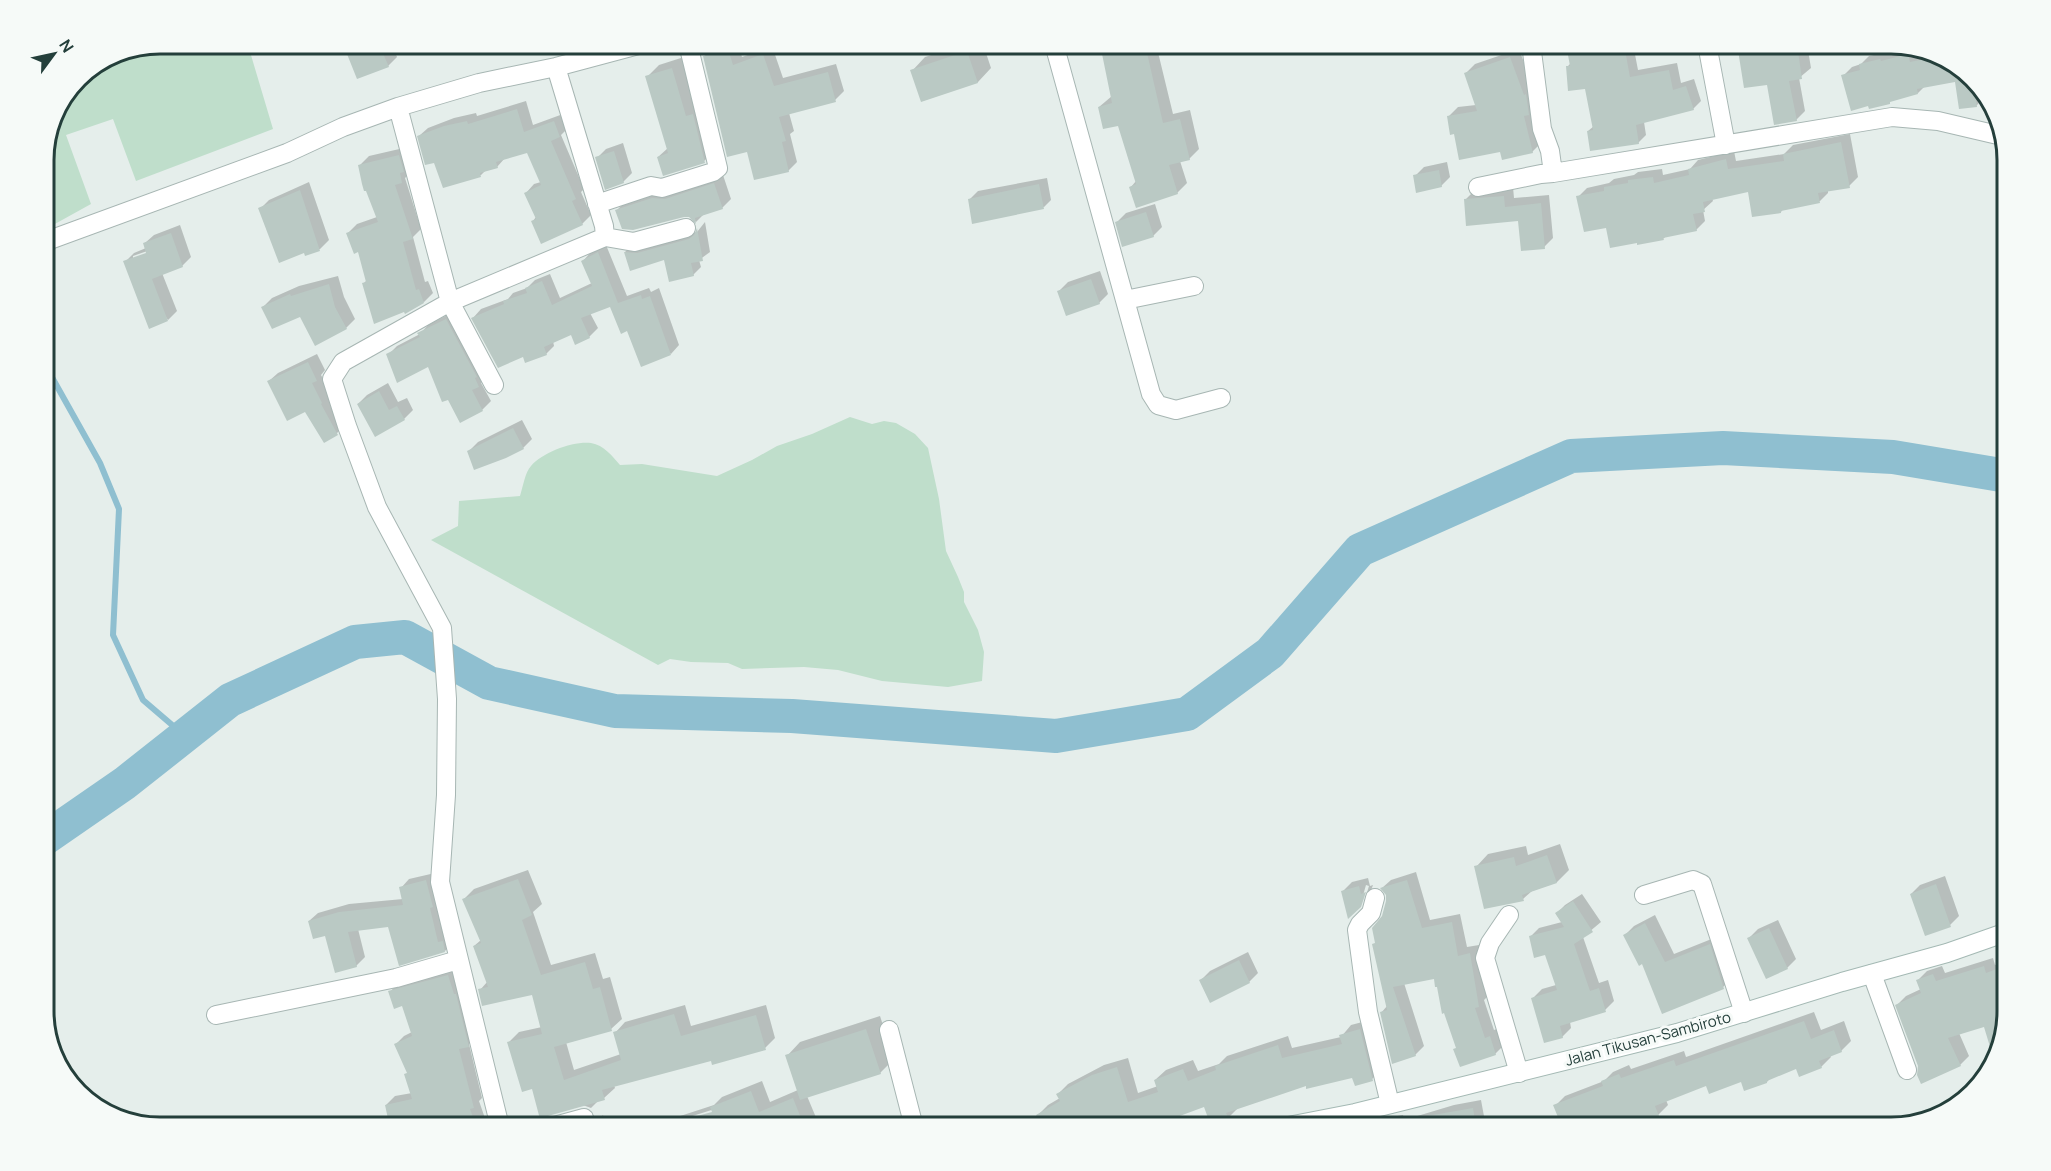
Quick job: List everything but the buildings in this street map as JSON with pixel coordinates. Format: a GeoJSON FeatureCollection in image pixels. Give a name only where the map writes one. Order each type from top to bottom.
{"type":"FeatureCollection","features":[{"type":"Feature","properties":{"kind":"street"},"geometry":{"type":"LineString","coordinates":[[54,238],[287,153],[344,127],[398,107],[479,83],[605,54]]}},
{"type":"Feature","properties":{"kind":"street"},"geometry":{"type":"LineString","coordinates":[[597,204],[651,186],[662,188],[713,172],[718,168],[690,54]]}},
{"type":"Feature","properties":{"kind":"street"},"geometry":{"type":"LineString","coordinates":[[1057,54],[1151,394],[1158,405],[1176,410],[1221,398]]}},
{"type":"Feature","properties":{"kind":"street"},"geometry":{"type":"LineString","coordinates":[[1532,54],[1542,129],[1550,151],[1553,174]]}},
{"type":"Feature","properties":{"kind":"street"},"geometry":{"type":"LineString","coordinates":[[1709,54],[1726,145]]}},
{"type":"Feature","properties":{"kind":"street"},"geometry":{"type":"LineString","coordinates":[[556,67],[604,226],[605,237]]}},
{"type":"Feature","properties":{"kind":"street"},"geometry":{"type":"LineString","coordinates":[[398,107],[450,302],[494,385]]}},
{"type":"Feature","properties":{"kind":"street"},"geometry":{"type":"LineString","coordinates":[[1478,187],[1541,174],[1553,174],[1892,117],[1938,121],[1993,134]]}},
{"type":"Feature","properties":{"kind":"street"},"geometry":{"type":"LineString","coordinates":[[497,1117],[440,882],[446,795],[447,699],[442,628],[377,507],[332,378],[342,362],[450,302],[605,237],[634,242],[686,228]]}},
{"type":"Feature","properties":{"kind":"street"},"geometry":{"type":"LineString","coordinates":[[1125,300],[1194,286]]}},
{"type":"Feature","properties":{"kind":"street"},"geometry":{"type":"LineString","coordinates":[[1644,895],[1693,880],[1702,884],[1744,1013]]}},
{"type":"Feature","properties":{"kind":"street"},"geometry":{"type":"LineString","coordinates":[[1375,898],[1371,913],[1357,930],[1368,1012],[1390,1104]]}},
{"type":"Feature","properties":{"kind":"street"},"geometry":{"type":"LineString","coordinates":[[1509,915],[1490,943],[1485,958],[1519,1073]]}},
{"type":"Feature","properties":{"kind":"street","name":"Jalan Tikusan-Sambiroto"},"geometry":{"type":"LineString","coordinates":[[1332,1117],[1677,1033],[1997,935]]}},
{"type":"Feature","properties":{"kind":"street"},"geometry":{"type":"LineString","coordinates":[[216,1015],[396,978],[458,960]]}},
{"type":"Feature","properties":{"kind":"street"},"geometry":{"type":"LineString","coordinates":[[1872,974],[1907,1070]]}},
{"type":"Feature","properties":{"kind":"street"},"geometry":{"type":"LineString","coordinates":[[889,1030],[911,1117]]}},
{"type":"Feature","properties":{"kind":"green space"},"geometry":{"type":"Polygon","coordinates":[[[251,54],[273,129],[136,181],[113,119],[66,135],[91,204],[54,224],[54,153],[62,120],[72,101],[85,85],[113,65],[146,55],[251,54]]]}},
{"type":"Feature","properties":{"kind":"green space"},"geometry":{"type":"Polygon","coordinates":[[[850,417],[872,424],[884,421],[896,423],[915,434],[928,448],[939,499],[946,551],[964,592],[964,602],[978,630],[984,652],[982,681],[948,687],[882,681],[838,670],[804,667],[742,669],[728,663],[670,659],[658,665],[431,540],[458,526],[459,501],[520,496],[531,466],[543,456],[567,446],[584,443],[596,444],[607,451],[620,465],[642,464],[717,476],[777,446],[850,417]]]}},
{"type":"Feature","properties":{"kind":"waterway"},"geometry":{"type":"LineString","coordinates":[[54,381],[100,463],[119,509],[113,635],[143,700],[185,736]]}},
{"type":"Feature","properties":{"kind":"waterway"},"geometry":{"type":"LineString","coordinates":[[54,832],[125,783],[230,700],[355,642],[405,637],[489,683],[615,711],[792,716],[1056,736],[1187,714],[1270,653],[1360,550],[1571,456],[1723,448],[1893,457],[1997,474]]}}]}
